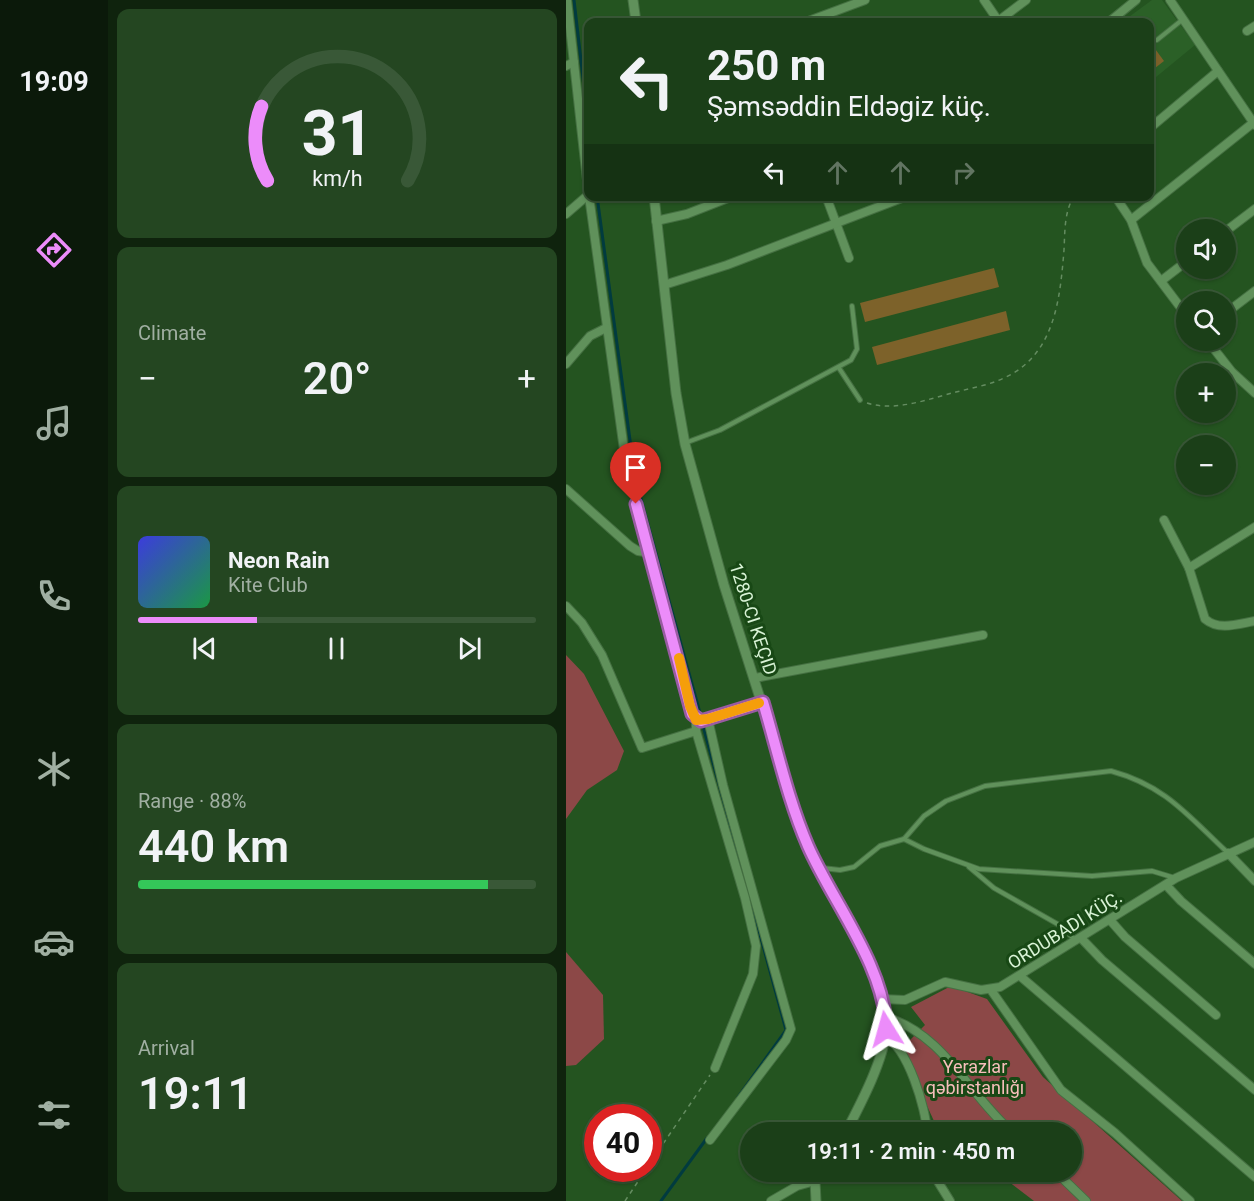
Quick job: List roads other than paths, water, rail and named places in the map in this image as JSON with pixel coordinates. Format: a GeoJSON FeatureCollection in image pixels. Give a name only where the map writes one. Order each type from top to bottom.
{"type":"FeatureCollection","features":[{"type":"Feature","properties":{"kind":"street"},"geometry":{"type":"LineString","coordinates":[[567,0],[584,153]]}},
{"type":"Feature","properties":{"kind":"street"},"geometry":{"type":"LineString","coordinates":[[634,0],[636,18]]}},
{"type":"Feature","properties":{"kind":"street"},"geometry":{"type":"LineString","coordinates":[[817,18],[865,0]]}},
{"type":"Feature","properties":{"kind":"street"},"geometry":{"type":"LineString","coordinates":[[984,0],[995,18]]}},
{"type":"Feature","properties":{"kind":"street"},"geometry":{"type":"LineString","coordinates":[[1003,18],[1026,0]]}},
{"type":"Feature","properties":{"kind":"street"},"geometry":{"type":"LineString","coordinates":[[1114,18],[1136,0]]}},
{"type":"Feature","properties":{"kind":"street"},"geometry":{"type":"LineString","coordinates":[[1131,220],[1254,124],[1170,0]]}},
{"type":"Feature","properties":{"kind":"street"},"geometry":{"type":"LineString","coordinates":[[566,66],[574,62]]}},
{"type":"Feature","properties":{"kind":"street"},"geometry":{"type":"LineString","coordinates":[[1154,125],[1218,71]]}},
{"type":"Feature","properties":{"kind":"street"},"geometry":{"type":"LineString","coordinates":[[566,214],[584,200]]}},
{"type":"Feature","properties":{"kind":"street"},"geometry":{"type":"LineString","coordinates":[[590,201],[627,467],[690,706],[696,720],[696,731],[745,897],[756,946],[753,974],[715,1068]]}},
{"type":"Feature","properties":{"kind":"street"},"geometry":{"type":"LineString","coordinates":[[654,201],[676,393],[685,444],[724,585],[801,827],[818,868],[862,951],[882,999],[886,1017],[885,1038],[850,1122]]}},
{"type":"Feature","properties":{"kind":"street"},"geometry":{"type":"LineString","coordinates":[[656,221],[687,214],[720,201]]}},
{"type":"Feature","properties":{"kind":"street"},"geometry":{"type":"LineString","coordinates":[[828,201],[849,258]]}},
{"type":"Feature","properties":{"kind":"street"},"geometry":{"type":"LineString","coordinates":[[664,285],[727,265],[894,201]]}},
{"type":"Feature","properties":{"kind":"street"},"geometry":{"type":"LineString","coordinates":[[1118,201],[1131,220],[1148,263],[1176,301]]}},
{"type":"Feature","properties":{"kind":"street"},"geometry":{"type":"LineString","coordinates":[[1236,223],[1254,209]]}},
{"type":"Feature","properties":{"kind":"street"},"geometry":{"type":"LineString","coordinates":[[1161,281],[1176,269]]}},
{"type":"Feature","properties":{"kind":"street"},"geometry":{"type":"LineString","coordinates":[[1236,306],[1254,291]]}},
{"type":"Feature","properties":{"kind":"street"},"geometry":{"type":"LineString","coordinates":[[566,364],[590,336],[606,328]]}},
{"type":"Feature","properties":{"kind":"street"},"geometry":{"type":"LineString","coordinates":[[1215,351],[1232,372],[1254,393]]}},
{"type":"Feature","properties":{"kind":"street"},"geometry":{"type":"LineString","coordinates":[[566,489],[630,546],[638,551],[651,553]]}},
{"type":"Feature","properties":{"kind":"street"},"geometry":{"type":"LineString","coordinates":[[1164,520],[1190,568],[1205,619],[1212,625],[1231,626],[1254,621]]}},
{"type":"Feature","properties":{"kind":"street"},"geometry":{"type":"LineString","coordinates":[[1190,568],[1254,527]]}},
{"type":"Feature","properties":{"kind":"street"},"geometry":{"type":"LineString","coordinates":[[566,606],[582,623],[602,655],[642,748],[696,731]]}},
{"type":"Feature","properties":{"kind":"street"},"geometry":{"type":"LineString","coordinates":[[755,678],[983,635]]}},
{"type":"Feature","properties":{"kind":"street"},"geometry":{"type":"LineString","coordinates":[[696,720],[708,719],[763,702]]}},
{"type":"Feature","properties":{"kind":"street"},"geometry":{"type":"LineString","coordinates":[[708,719],[723,785],[791,1029],[786,1040],[710,1140]]}},
{"type":"Feature","properties":{"kind":"street","name":"ORDUBADI KÜÇ."},"geometry":{"type":"LineString","coordinates":[[991,990],[1020,976],[1176,878],[1254,842]]}},
{"type":"Feature","properties":{"kind":"street"},"geometry":{"type":"LineString","coordinates":[[1228,853],[1254,881]]}},
{"type":"Feature","properties":{"kind":"street"},"geometry":{"type":"LineString","coordinates":[[1166,885],[1254,964]]}},
{"type":"Feature","properties":{"kind":"street"},"geometry":{"type":"LineString","coordinates":[[1110,920],[1125,937],[1216,1015]]}},
{"type":"Feature","properties":{"kind":"street"},"geometry":{"type":"LineString","coordinates":[[1079,940],[1254,1090]]}},
{"type":"Feature","properties":{"kind":"street"},"geometry":{"type":"LineString","coordinates":[[1020,976],[1254,1178]]}},
{"type":"Feature","properties":{"kind":"street"},"geometry":{"type":"LineString","coordinates":[[882,999],[905,1000],[945,982],[991,990],[1061,1090],[1115,1133],[1190,1201]]}},
{"type":"Feature","properties":{"kind":"street"},"geometry":{"type":"LineString","coordinates":[[886,1017],[914,1027],[926,1036],[982,1103],[1002,1122]]}},
{"type":"Feature","properties":{"kind":"street"},"geometry":{"type":"LineString","coordinates":[[885,1038],[894,1044],[908,1067],[922,1106],[925,1122]]}},
{"type":"Feature","properties":{"kind":"street"},"geometry":{"type":"LineString","coordinates":[[771,1201],[797,1186],[811,1182]]}},
{"type":"Feature","properties":{"kind":"street"},"geometry":{"type":"LineString","coordinates":[[815,1182],[816,1201]]}},
{"type":"Feature","properties":{"kind":"street"},"geometry":{"type":"LineString","coordinates":[[938,1182],[950,1201]]}},
{"type":"Feature","properties":{"kind":"street"},"geometry":{"type":"LineString","coordinates":[[1066,1182],[1086,1201]]}},
{"type":"Feature","properties":{"kind":"lane"},"geometry":{"type":"LineString","coordinates":[[1157,40],[1182,20]]}},
{"type":"Feature","properties":{"kind":"lane"},"geometry":{"type":"LineString","coordinates":[[685,444],[720,430],[839,368],[855,355],[857,348],[852,306]]}},
{"type":"Feature","properties":{"kind":"lane"},"geometry":{"type":"LineString","coordinates":[[839,368],[860,400]]}},
{"type":"Feature","properties":{"kind":"lane"},"geometry":{"type":"LineString","coordinates":[[818,868],[840,870],[854,867],[880,846],[904,839],[924,816],[946,801],[966,792],[985,786],[1111,771],[1131,777],[1174,801],[1228,853]]}},
{"type":"Feature","properties":{"kind":"lane"},"geometry":{"type":"LineString","coordinates":[[904,839],[968,865],[999,871],[1092,876],[1152,871],[1176,878]]}},
{"type":"Feature","properties":{"kind":"lane"},"geometry":{"type":"LineString","coordinates":[[968,865],[1013,901],[1061,926],[1079,940]]}},
{"type":"Feature","properties":{"kind":"waterway"},"geometry":{"type":"LineString","coordinates":[[574,0],[584,86]]}},
{"type":"Feature","properties":{"kind":"waterway"},"geometry":{"type":"LineString","coordinates":[[598,201],[635,477],[700,713]]}},
{"type":"Feature","properties":{"kind":"waterway"},"geometry":{"type":"LineString","coordinates":[[703,726],[786,1030],[738,1097]]}},
{"type":"Feature","properties":{"kind":"waterway"},"geometry":{"type":"LineString","coordinates":[[661,1201],[707,1138]]}},
{"type":"Feature","properties":{"kind":"park label","name":"Yerazlar qəbirstanlığı"},"geometry":{"type":"Point","coordinates":[975,1077]}}]}
